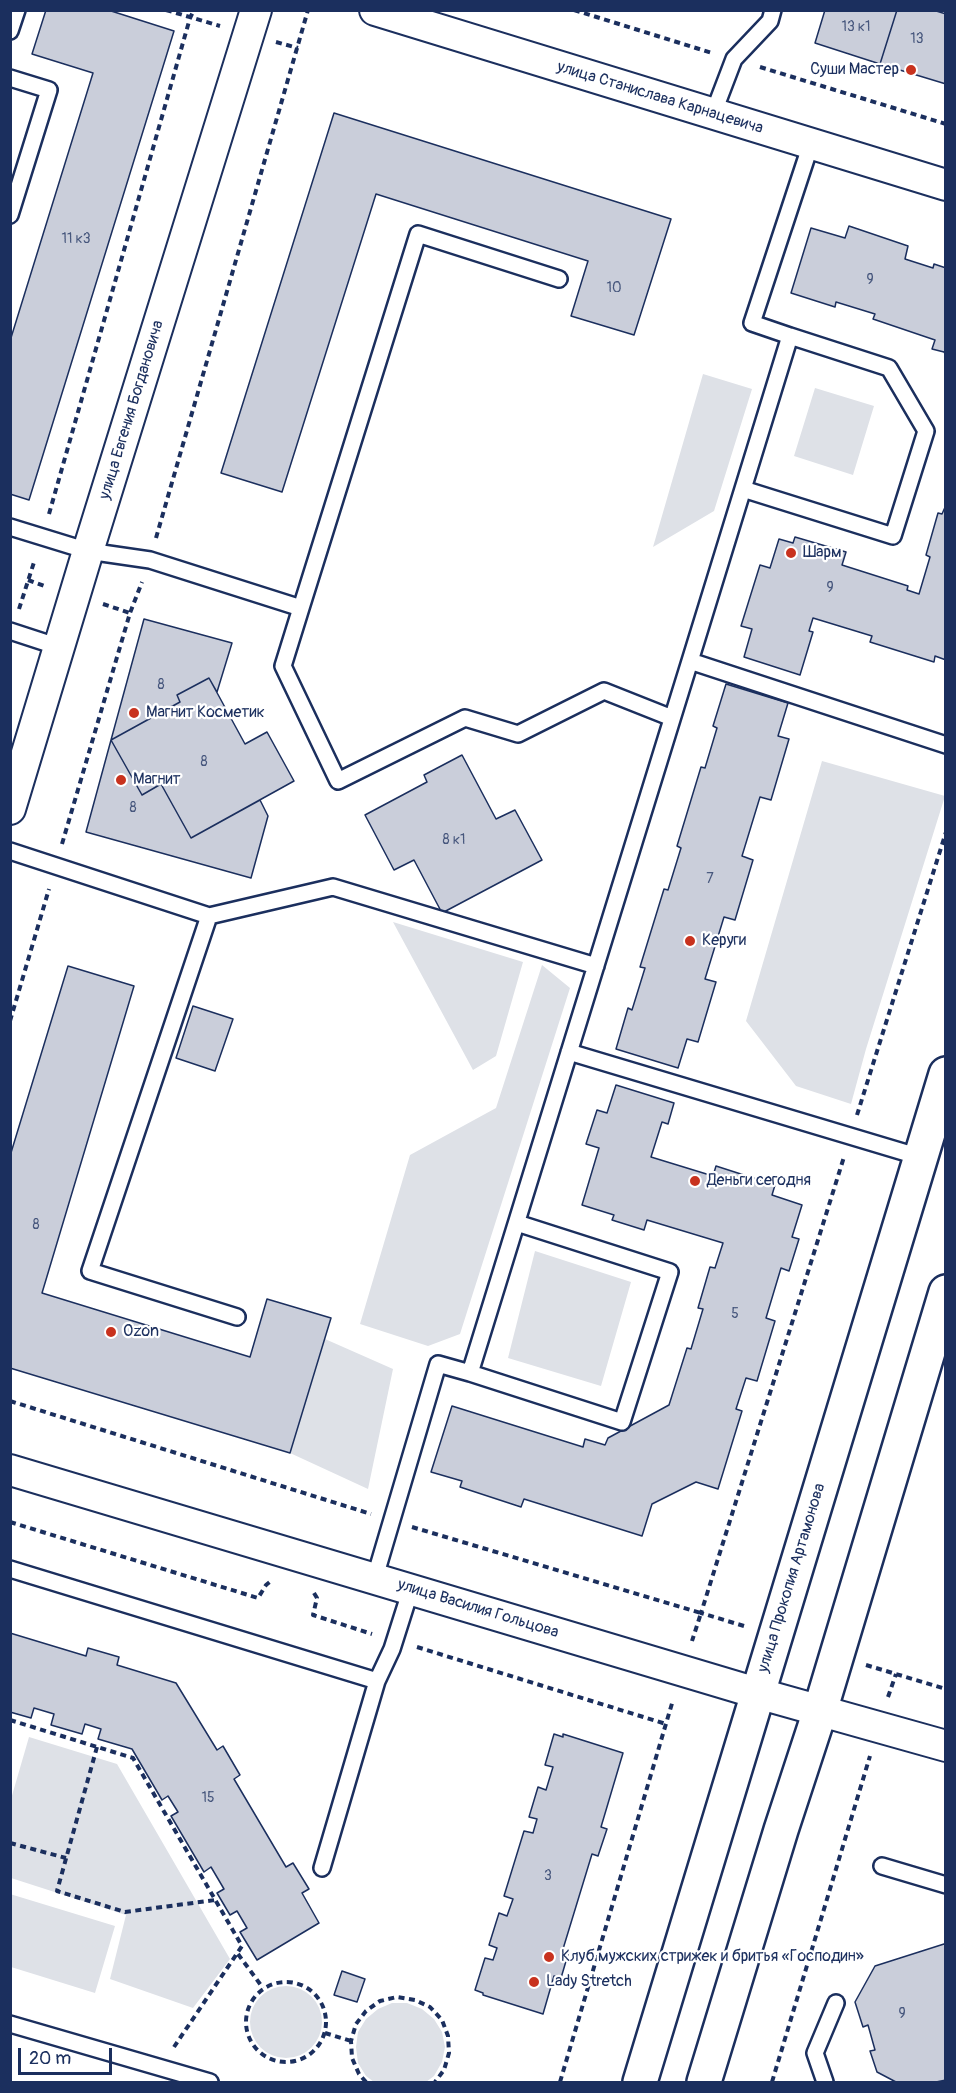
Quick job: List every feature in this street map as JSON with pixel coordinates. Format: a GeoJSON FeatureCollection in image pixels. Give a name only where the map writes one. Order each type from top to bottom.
{"type":"FeatureCollection","features":[{"type":"Feature","properties":{"kind":"street","name":"улица Евгения Богдановича"},"geometry":{"type":"LineString","coordinates":[[10,809],[256,10]]}},
{"type":"Feature","properties":{"kind":"street","name":"улица Станислава Карнацевича"},"geometry":{"type":"LineString","coordinates":[[375,10],[945,185]]}},
{"type":"Feature","properties":{"kind":"street","name":"улица Прокопия Артамонова"},"geometry":{"type":"LineString","coordinates":[[640,2082],[945,1074]]}},
{"type":"Feature","properties":{"kind":"street"},"geometry":{"type":"LineString","coordinates":[[704,2082],[837,1656],[945,1292]]}},
{"type":"Feature","properties":{"kind":"street","name":"улица Василия Гольцова"},"geometry":{"type":"LineString","coordinates":[[10,1470],[375,1577],[757,1693],[945,1746]]}},
{"type":"Feature","properties":{"kind":"lane"},"geometry":{"type":"LineString","coordinates":[[10,31],[17,10]]}},
{"type":"Feature","properties":{"kind":"lane"},"geometry":{"type":"LineString","coordinates":[[712,114],[734,59],[770,21],[773,10]]}},
{"type":"Feature","properties":{"kind":"lane"},"geometry":{"type":"LineString","coordinates":[[10,78],[49,90],[10,214]]}},
{"type":"Feature","properties":{"kind":"lane"},"geometry":{"type":"LineString","coordinates":[[743,489],[893,536],[926,431],[889,368],[752,323],[811,144]]}},
{"type":"Feature","properties":{"kind":"lane"},"geometry":{"type":"LineString","coordinates":[[559,279],[418,234],[283,666],[338,781],[465,718],[518,734],[604,691],[672,718]]}},
{"type":"Feature","properties":{"kind":"lane"},"geometry":{"type":"LineString","coordinates":[[470,1373],[790,336]]}},
{"type":"Feature","properties":{"kind":"lane"},"geometry":{"type":"LineString","coordinates":[[10,527],[88,551],[150,560],[301,608]]}},
{"type":"Feature","properties":{"kind":"lane"},"geometry":{"type":"LineString","coordinates":[[11,632],[59,647]]}},
{"type":"Feature","properties":{"kind":"lane"},"geometry":{"type":"LineString","coordinates":[[690,661],[945,746]]}},
{"type":"Feature","properties":{"kind":"lane"},"geometry":{"type":"LineString","coordinates":[[10,851],[209,916],[333,887],[596,966]]}},
{"type":"Feature","properties":{"kind":"lane"},"geometry":{"type":"LineString","coordinates":[[209,916],[90,1270],[237,1317]]}},
{"type":"Feature","properties":{"kind":"lane"},"geometry":{"type":"LineString","coordinates":[[569,1052],[920,1157]]}},
{"type":"Feature","properties":{"kind":"lane"},"geometry":{"type":"LineString","coordinates":[[375,1577],[438,1364],[622,1422],[670,1272],[517,1223]]}},
{"type":"Feature","properties":{"kind":"lane"},"geometry":{"type":"LineString","coordinates":[[10,1569],[377,1681]]}},
{"type":"Feature","properties":{"kind":"lane"},"geometry":{"type":"LineString","coordinates":[[322,1868],[377,1681],[411,1589]]}},
{"type":"Feature","properties":{"kind":"lane"},"geometry":{"type":"LineString","coordinates":[[882,1866],[945,1885]]}},
{"type":"Feature","properties":{"kind":"lane"},"geometry":{"type":"LineString","coordinates":[[825,2082],[815,2054],[836,2003]]}},
{"type":"Feature","properties":{"kind":"lane"},"geometry":{"type":"LineString","coordinates":[[10,2024],[210,2082]]}},
{"type":"Feature","properties":{"kind":"path"},"geometry":{"type":"LineString","coordinates":[[11,632],[42,537],[194,10]]}},
{"type":"Feature","properties":{"kind":"path"},"geometry":{"type":"LineString","coordinates":[[10,1021],[130,613],[150,560],[308,10]]}},
{"type":"Feature","properties":{"kind":"path"},"geometry":{"type":"LineString","coordinates":[[560,2082],[682,1670],[945,832]]}},
{"type":"Feature","properties":{"kind":"path"},"geometry":{"type":"LineString","coordinates":[[10,1401],[774,1636]]}},
{"type":"Feature","properties":{"kind":"path"},"geometry":{"type":"LineString","coordinates":[[10,1522],[258,1599],[266,1585],[273,1580]]}},
{"type":"Feature","properties":{"kind":"path"},"geometry":{"type":"LineString","coordinates":[[313,1590],[317,1598],[313,1616],[666,1724]]}},
{"type":"Feature","properties":{"kind":"path"},"geometry":{"type":"LineString","coordinates":[[837,1656],[945,1689]]}},
{"type":"Feature","properties":{"kind":"path"},"geometry":{"type":"LineString","coordinates":[[772,2082],[896,1674]]}},
{"type":"Feature","properties":{"kind":"path"},"geometry":{"type":"LineString","coordinates":[[10,1719],[133,1758],[242,1946],[160,2068]]}},
{"type":"Feature","properties":{"kind":"path"},"geometry":{"type":"LineString","coordinates":[[97,1747],[57,1891],[125,1912],[216,1900]]}},
{"type":"Feature","properties":{"kind":"path"},"geometry":{"type":"LineString","coordinates":[[10,1842],[66,1858]]}},
{"type":"Feature","properties":{"kind":"path"},"geometry":{"type":"LineString","coordinates":[[238,1954],[263,1988]]}},
{"type":"Feature","properties":{"kind":"path"},"geometry":{"type":"LineString","coordinates":[[290,1981],[304,1985],[315,1993],[323,2005],[327,2019],[325,2033],[319,2046],[309,2056],[296,2061],[282,2062],[268,2059],[249,2039],[245,2025],[247,2011],[253,1998],[263,1988],[276,1982],[290,1981]]}},
{"type":"Feature","properties":{"kind":"path"},"geometry":{"type":"LineString","coordinates":[[366,2082],[358,2074],[352,2058],[351,2041],[356,2024],[366,2011],[380,2001],[397,1997],[415,2000],[430,2007],[442,2020],[448,2036],[449,2053],[444,2070],[435,2082]]}},
{"type":"Feature","properties":{"kind":"path"},"geometry":{"type":"LineString","coordinates":[[325,2033],[351,2041]]}},
{"type":"Feature","properties":{"kind":"shaded area"},"geometry":{"type":"Polygon","coordinates":[[[703,374],[752,389],[714,511],[653,547],[703,374]]]}},
{"type":"Feature","properties":{"kind":"shaded area"},"geometry":{"type":"Polygon","coordinates":[[[815,388],[874,406],[853,475],[794,456],[815,388]]]}},
{"type":"Feature","properties":{"kind":"shaded area"},"geometry":{"type":"Polygon","coordinates":[[[822,761],[945,796],[851,1104],[796,1086],[746,1021],[822,761]]]}},
{"type":"Feature","properties":{"kind":"shaded area"},"geometry":{"type":"Polygon","coordinates":[[[393,922],[523,962],[496,1056],[473,1070],[393,922]]]}},
{"type":"Feature","properties":{"kind":"shaded area"},"geometry":{"type":"Polygon","coordinates":[[[542,965],[570,988],[460,1334],[428,1346],[360,1324],[410,1155],[496,1108],[542,965]]]}},
{"type":"Feature","properties":{"kind":"shaded area"},"geometry":{"type":"Polygon","coordinates":[[[535,1251],[631,1282],[601,1386],[508,1358],[535,1251]]]}},
{"type":"Feature","properties":{"kind":"shaded area"},"geometry":{"type":"Polygon","coordinates":[[[325,1339],[393,1369],[368,1489],[290,1453],[325,1339]]]}},
{"type":"Feature","properties":{"kind":"shaded area"},"geometry":{"type":"Polygon","coordinates":[[[29,1737],[117,1764],[230,1959],[193,2008],[110,1979],[126,1915],[11,1878],[11,1799],[29,1737]]]}},
{"type":"Feature","properties":{"kind":"shaded area"},"geometry":{"type":"Polygon","coordinates":[[[10,1894],[115,1926],[95,1993],[11,1967],[10,1894]]]}},
{"type":"Feature","properties":{"kind":"shaded area"},"geometry":{"type":"Polygon","coordinates":[[[286,1986],[300,1989],[312,1996],[319,2008],[322,2022],[319,2036],[312,2048],[300,2055],[286,2058],[272,2055],[260,2048],[253,2036],[250,2022],[253,2008],[260,1996],[272,1989],[286,1986]]]}},
{"type":"Feature","properties":{"kind":"shaded area"},"geometry":{"type":"Polygon","coordinates":[[[392,2003],[407,2003],[422,2009],[434,2019],[442,2032],[445,2047],[442,2062],[434,2076],[426,2082],[374,2082],[366,2076],[358,2063],[356,2047],[358,2032],[366,2019],[378,2009],[392,2003]]]}},
{"type":"Feature","properties":{"kind":"building"},"geometry":{"type":"Polygon","coordinates":[[[46,10],[108,10],[174,31],[29,500],[10,494],[10,341],[93,73],[32,54],[46,10]]]}},
{"type":"Feature","properties":{"kind":"building"},"geometry":{"type":"Polygon","coordinates":[[[825,10],[897,10],[880,64],[815,43],[825,10]]]}},
{"type":"Feature","properties":{"kind":"building"},"geometry":{"type":"Polygon","coordinates":[[[897,10],[933,10],[946,14],[946,84],[880,64],[897,10]]]}},
{"type":"Feature","properties":{"kind":"building"},"geometry":{"type":"Polygon","coordinates":[[[334,113],[671,219],[634,335],[571,316],[588,261],[376,194],[282,492],[221,473],[334,113]]]}},
{"type":"Feature","properties":{"kind":"building"},"geometry":{"type":"Polygon","coordinates":[[[849,226],[908,246],[905,259],[933,268],[934,264],[946,268],[946,356],[944,352],[932,349],[935,340],[873,319],[875,314],[836,302],[835,307],[791,293],[811,228],[845,238],[849,226]]]}},
{"type":"Feature","properties":{"kind":"building"},"geometry":{"type":"Polygon","coordinates":[[[946,505],[946,660],[935,656],[934,662],[870,642],[872,636],[813,618],[809,631],[813,632],[800,675],[744,657],[752,629],[741,626],[760,565],[770,568],[779,539],[793,543],[795,537],[846,552],[842,565],[908,586],[907,590],[919,594],[930,557],[926,555],[938,513],[942,514],[946,505]]]}},
{"type":"Feature","properties":{"kind":"building"},"geometry":{"type":"Polygon","coordinates":[[[144,619],[232,643],[217,692],[209,678],[177,695],[180,702],[111,740],[144,619]]]}},
{"type":"Feature","properties":{"kind":"building"},"geometry":{"type":"Polygon","coordinates":[[[209,678],[245,744],[267,732],[294,781],[191,838],[161,784],[142,795],[111,740],[180,702],[177,695],[209,678]]]}},
{"type":"Feature","properties":{"kind":"building"},"geometry":{"type":"Polygon","coordinates":[[[726,684],[788,703],[778,736],[789,739],[771,800],[760,797],[742,856],[753,860],[735,920],[724,917],[705,979],[716,982],[698,1042],[687,1039],[678,1068],[616,1049],[628,1008],[632,1010],[645,968],[640,967],[664,889],[668,890],[681,848],[677,846],[701,767],[705,768],[717,728],[713,726],[726,684]]]}},
{"type":"Feature","properties":{"kind":"building"},"geometry":{"type":"Polygon","coordinates":[[[111,740],[142,795],[161,784],[191,838],[260,800],[268,816],[251,878],[86,832],[111,740]]]}},
{"type":"Feature","properties":{"kind":"building"},"geometry":{"type":"Polygon","coordinates":[[[462,755],[496,819],[515,810],[542,860],[442,913],[414,860],[394,870],[365,815],[427,782],[424,775],[462,755]]]}},
{"type":"Feature","properties":{"kind":"building"},"geometry":{"type":"Polygon","coordinates":[[[68,966],[134,986],[42,1293],[250,1357],[267,1299],[331,1318],[290,1453],[10,1368],[10,1156],[68,966]]]}},
{"type":"Feature","properties":{"kind":"building"},"geometry":{"type":"Polygon","coordinates":[[[193,1006],[233,1019],[215,1071],[176,1058],[193,1006]]]}},
{"type":"Feature","properties":{"kind":"building"},"geometry":{"type":"Polygon","coordinates":[[[616,1085],[674,1103],[668,1124],[662,1122],[651,1157],[713,1176],[716,1166],[775,1185],[772,1195],[802,1205],[792,1237],[799,1239],[789,1271],[781,1268],[766,1318],[775,1321],[757,1381],[746,1378],[736,1409],[742,1411],[718,1489],[696,1482],[652,1504],[642,1536],[524,1499],[521,1507],[460,1487],[462,1481],[431,1472],[452,1406],[583,1447],[585,1439],[605,1445],[608,1438],[669,1405],[687,1348],[691,1349],[703,1309],[698,1308],[710,1267],[715,1268],[723,1243],[647,1220],[644,1230],[612,1220],[614,1215],[582,1205],[599,1148],[586,1144],[597,1110],[607,1113],[616,1085]]]}},
{"type":"Feature","properties":{"kind":"building"},"geometry":{"type":"Polygon","coordinates":[[[10,1633],[86,1656],[88,1648],[119,1657],[117,1665],[176,1683],[217,1750],[223,1746],[240,1775],[234,1779],[286,1867],[293,1863],[309,1889],[302,1893],[319,1923],[257,1960],[240,1932],[247,1928],[237,1911],[230,1915],[217,1893],[224,1889],[211,1867],[204,1872],[171,1816],[178,1812],[168,1796],[162,1800],[132,1749],[98,1739],[101,1729],[85,1724],[82,1734],[51,1725],[54,1714],[34,1708],[31,1718],[10,1712],[10,1633]]]}},
{"type":"Feature","properties":{"kind":"building"},"geometry":{"type":"Polygon","coordinates":[[[554,1734],[563,1737],[563,1734],[623,1753],[601,1827],[607,1829],[598,1856],[592,1854],[563,1949],[569,1951],[561,1978],[554,1976],[543,2014],[483,1995],[475,1990],[485,1958],[493,1960],[497,1948],[489,1945],[499,1913],[507,1916],[513,1899],[504,1896],[524,1831],[533,1833],[537,1819],[529,1817],[538,1787],[546,1790],[553,1767],[545,1765],[554,1734]]]}},
{"type":"Feature","properties":{"kind":"building"},"geometry":{"type":"Polygon","coordinates":[[[944,1944],[946,1946],[946,2080],[896,2082],[877,2072],[870,2051],[875,2050],[868,2025],[863,2027],[855,2002],[875,1966],[944,1944]]]}},
{"type":"Feature","properties":{"kind":"building"},"geometry":{"type":"Polygon","coordinates":[[[342,1971],[365,1979],[357,2002],[334,1995],[342,1971]]]}},
{"type":"Feature","properties":{"kind":"place","name":"Суши Мастер"},"geometry":{"type":"Point","coordinates":[911,70]}},
{"type":"Feature","properties":{"kind":"place","name":"Шарм"},"geometry":{"type":"Point","coordinates":[791,553]}},
{"type":"Feature","properties":{"kind":"place","name":"Магнит Косметик"},"geometry":{"type":"Point","coordinates":[134,713]}},
{"type":"Feature","properties":{"kind":"place","name":"Магнит"},"geometry":{"type":"Point","coordinates":[121,780]}},
{"type":"Feature","properties":{"kind":"place","name":"Керуги"},"geometry":{"type":"Point","coordinates":[690,941]}},
{"type":"Feature","properties":{"kind":"place","name":"Деньги сегодня"},"geometry":{"type":"Point","coordinates":[695,1181]}},
{"type":"Feature","properties":{"kind":"place","name":"Ozon"},"geometry":{"type":"Point","coordinates":[111,1332]}},
{"type":"Feature","properties":{"kind":"place","name":"Клуб мужских стрижек и бритья «Господин»"},"geometry":{"type":"Point","coordinates":[549,1957]}},
{"type":"Feature","properties":{"kind":"place","name":"Lady Stretch"},"geometry":{"type":"Point","coordinates":[534,1982]}}]}
